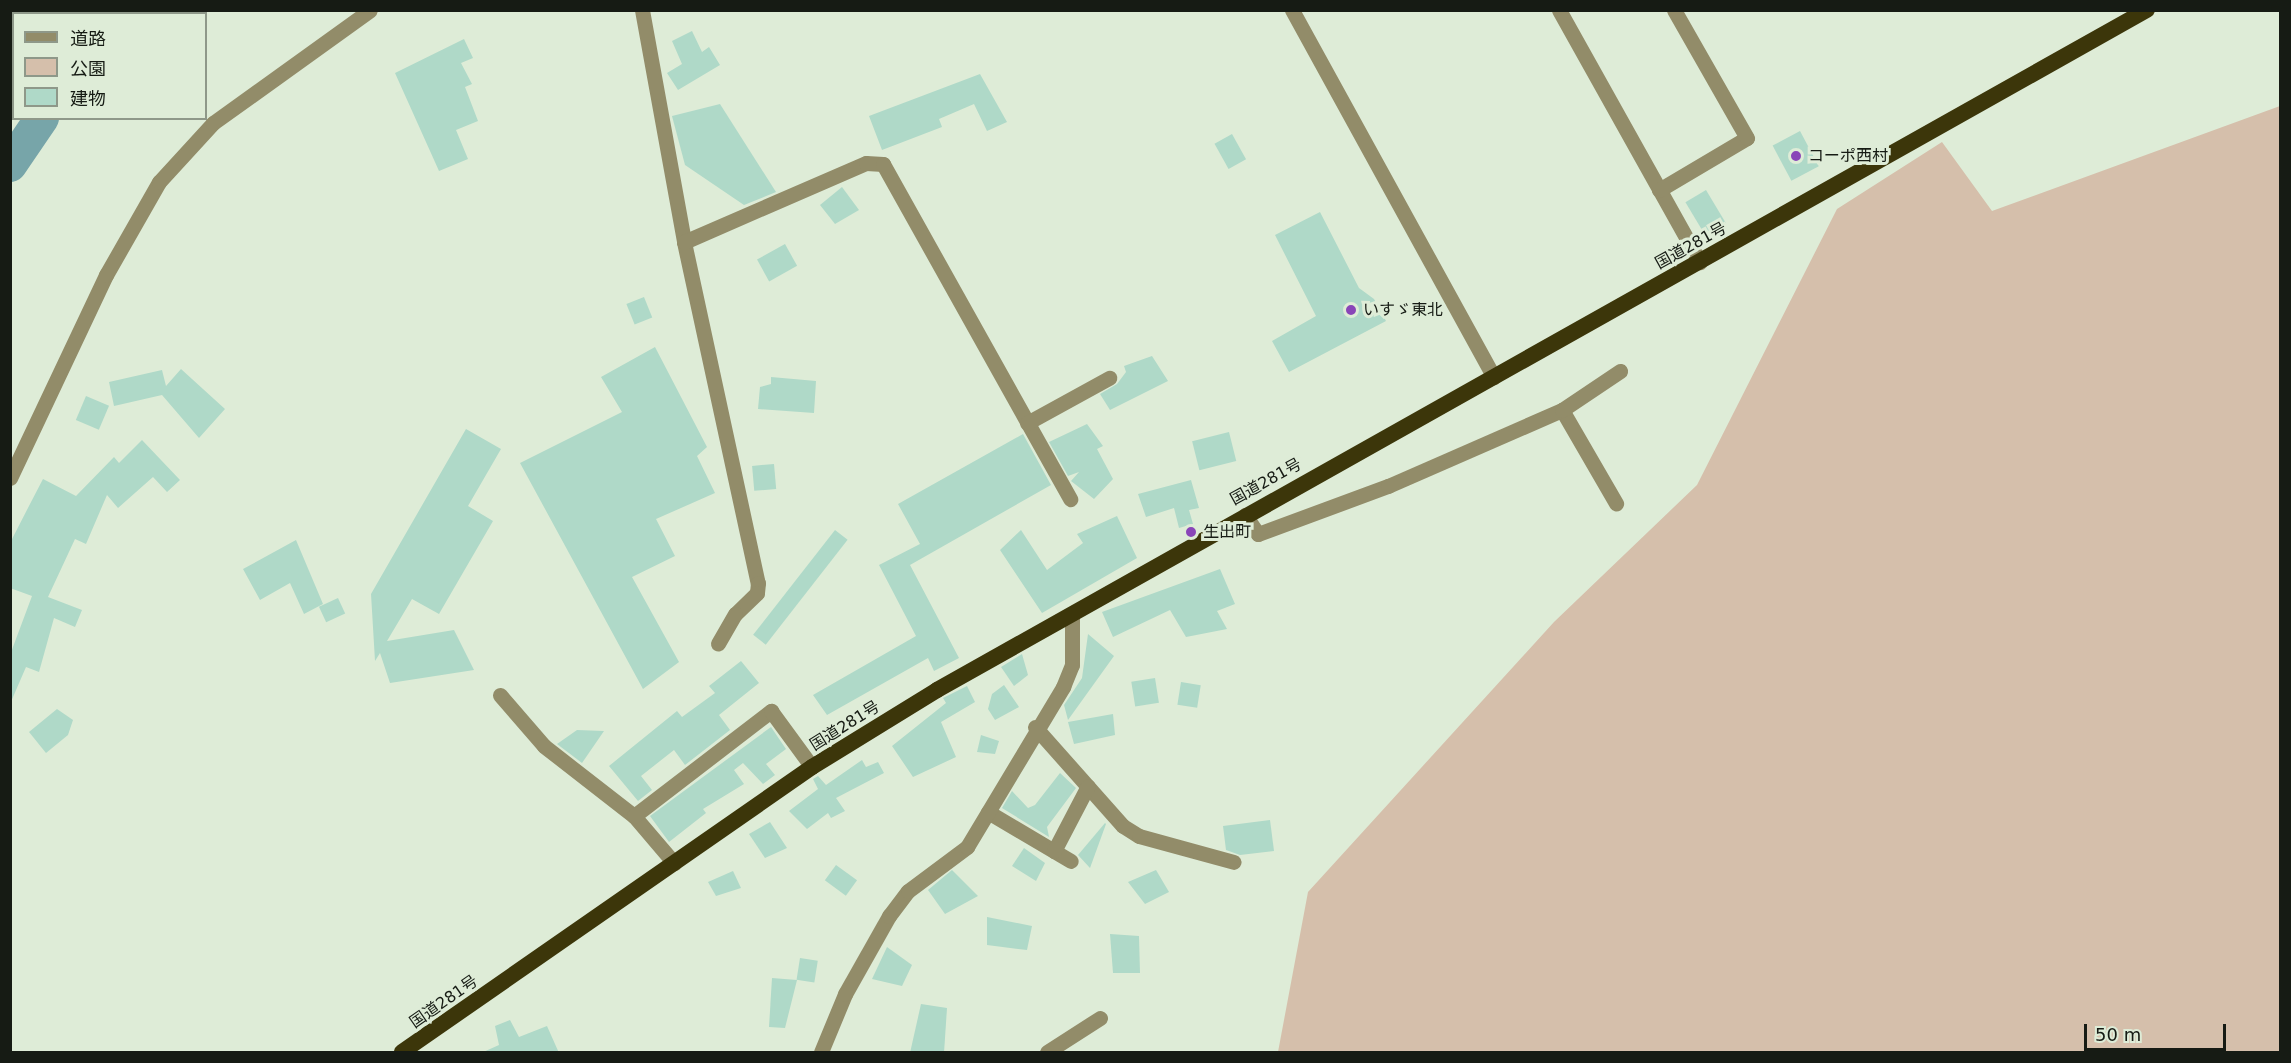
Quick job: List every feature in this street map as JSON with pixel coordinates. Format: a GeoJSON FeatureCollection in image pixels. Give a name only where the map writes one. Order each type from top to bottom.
{"type":"FeatureCollection","features":[{"type":"Feature","properties":{"kind":"highway","name":"国道281号"},"geometry":{"type":"LineString","coordinates":[[402,1053],[812,767],[1245,514],[1700,262],[2147,10]]}},
{"type":"Feature","properties":{"kind":"street"},"geometry":{"type":"LineString","coordinates":[[10,478],[106,275],[159,182],[213,123],[370,10]]}},
{"type":"Feature","properties":{"kind":"street"},"geometry":{"type":"LineString","coordinates":[[642,10],[684,242],[758,583],[757,593],[735,614],[718,643]]}},
{"type":"Feature","properties":{"kind":"street"},"geometry":{"type":"LineString","coordinates":[[1292,10],[1494,377]]}},
{"type":"Feature","properties":{"kind":"street"},"geometry":{"type":"LineString","coordinates":[[1559,10],[1700,262]]}},
{"type":"Feature","properties":{"kind":"street"},"geometry":{"type":"LineString","coordinates":[[1659,190],[1747,138],[1674,10]]}},
{"type":"Feature","properties":{"kind":"street"},"geometry":{"type":"LineString","coordinates":[[684,242],[866,163],[884,164],[1070,499]]}},
{"type":"Feature","properties":{"kind":"street"},"geometry":{"type":"LineString","coordinates":[[1245,514],[1258,534],[1409,478],[1562,410],[1620,370]]}},
{"type":"Feature","properties":{"kind":"street"},"geometry":{"type":"LineString","coordinates":[[1027,423],[1109,378]]}},
{"type":"Feature","properties":{"kind":"street"},"geometry":{"type":"LineString","coordinates":[[1562,410],[1616,503]]}},
{"type":"Feature","properties":{"kind":"street"},"geometry":{"type":"LineString","coordinates":[[821,1053],[845,994],[889,916],[908,891],[967,847],[988,812],[1071,665],[1071,614]]}},
{"type":"Feature","properties":{"kind":"street"},"geometry":{"type":"LineString","coordinates":[[501,694],[544,746],[634,816],[674,863]]}},
{"type":"Feature","properties":{"kind":"street"},"geometry":{"type":"LineString","coordinates":[[634,816],[771,711],[812,767]]}},
{"type":"Feature","properties":{"kind":"street"},"geometry":{"type":"LineString","coordinates":[[1035,728],[1088,786],[1139,836],[1234,862]]}},
{"type":"Feature","properties":{"kind":"street"},"geometry":{"type":"LineString","coordinates":[[1054,851],[1088,786]]}},
{"type":"Feature","properties":{"kind":"street"},"geometry":{"type":"LineString","coordinates":[[988,812],[1071,861]]}},
{"type":"Feature","properties":{"kind":"street"},"geometry":{"type":"LineString","coordinates":[[1047,1053],[1100,1018]]}},
{"type":"Feature","properties":{"kind":"green space"},"geometry":{"type":"Polygon","coordinates":[[[2280,106],[2280,1052],[1278,1052],[1308,892],[1554,622],[1697,485],[1837,209],[1942,142],[1992,211],[2280,106]]]}},
{"type":"Feature","properties":{"kind":"building"},"geometry":{"type":"Polygon","coordinates":[[[692,31],[702,52],[709,47],[720,65],[678,90],[667,73],[682,64],[672,41],[692,31]]]}},
{"type":"Feature","properties":{"kind":"building"},"geometry":{"type":"Polygon","coordinates":[[[464,39],[473,58],[461,63],[472,84],[465,87],[478,121],[456,130],[468,159],[439,171],[395,73],[464,39]]]}},
{"type":"Feature","properties":{"kind":"building"},"geometry":{"type":"Polygon","coordinates":[[[980,74],[1007,122],[987,131],[974,104],[939,119],[942,127],[882,150],[869,116],[980,74]]]}},
{"type":"Feature","properties":{"kind":"building"},"geometry":{"type":"Polygon","coordinates":[[[720,104],[776,192],[744,205],[685,165],[672,116],[720,104]]]}},
{"type":"Feature","properties":{"kind":"building","name":"コーポ西村"},"geometry":{"type":"Polygon","coordinates":[[[1800,131],[1819,166],[1791,181],[1773,146],[1800,131]]]}},
{"type":"Feature","properties":{"kind":"building"},"geometry":{"type":"Polygon","coordinates":[[[1232,134],[1246,159],[1229,169],[1215,144],[1232,134]]]}},
{"type":"Feature","properties":{"kind":"building"},"geometry":{"type":"Polygon","coordinates":[[[842,187],[859,210],[835,224],[820,205],[842,187]]]}},
{"type":"Feature","properties":{"kind":"building"},"geometry":{"type":"Polygon","coordinates":[[[1706,190],[1726,223],[1706,236],[1685,202],[1706,190]]]}},
{"type":"Feature","properties":{"kind":"building"},"geometry":{"type":"Polygon","coordinates":[[[1320,212],[1359,288],[1374,299],[1386,321],[1289,372],[1272,341],[1316,316],[1275,235],[1320,212]]]}},
{"type":"Feature","properties":{"kind":"building"},"geometry":{"type":"Polygon","coordinates":[[[785,244],[797,266],[769,281],[757,260],[785,244]]]}},
{"type":"Feature","properties":{"kind":"building"},"geometry":{"type":"Polygon","coordinates":[[[644,297],[652,317],[635,325],[626,304],[644,297]]]}},
{"type":"Feature","properties":{"kind":"building"},"geometry":{"type":"Polygon","coordinates":[[[655,347],[707,447],[697,456],[715,493],[656,519],[675,556],[632,577],[679,662],[643,689],[520,463],[622,412],[601,377],[655,347]]]}},
{"type":"Feature","properties":{"kind":"building"},"geometry":{"type":"Polygon","coordinates":[[[1152,356],[1168,381],[1110,410],[1100,394],[1117,384],[1126,372],[1124,366],[1152,356]]]}},
{"type":"Feature","properties":{"kind":"building"},"geometry":{"type":"Polygon","coordinates":[[[181,369],[225,409],[199,438],[162,395],[114,406],[109,382],[162,370],[166,386],[181,369]]]}},
{"type":"Feature","properties":{"kind":"building"},"geometry":{"type":"Polygon","coordinates":[[[771,377],[816,381],[814,413],[758,409],[760,387],[771,384],[771,377]]]}},
{"type":"Feature","properties":{"kind":"building"},"geometry":{"type":"Polygon","coordinates":[[[86,396],[109,406],[99,430],[76,420],[86,396]]]}},
{"type":"Feature","properties":{"kind":"building"},"geometry":{"type":"Polygon","coordinates":[[[1087,424],[1103,446],[1097,449],[1113,479],[1094,499],[1071,481],[1079,472],[1068,476],[1049,442],[1087,424]]]}},
{"type":"Feature","properties":{"kind":"building"},"geometry":{"type":"Polygon","coordinates":[[[466,429],[501,449],[468,506],[493,521],[439,614],[412,599],[387,641],[454,630],[474,670],[390,683],[380,653],[375,661],[371,594],[466,429]]]}},
{"type":"Feature","properties":{"kind":"building"},"geometry":{"type":"Polygon","coordinates":[[[1229,432],[1236,461],[1199,470],[1192,441],[1229,432]]]}},
{"type":"Feature","properties":{"kind":"building"},"geometry":{"type":"Polygon","coordinates":[[[1023,434],[1051,485],[910,565],[959,658],[934,671],[928,658],[827,715],[813,695],[916,636],[879,565],[920,544],[898,504],[1023,434]]]}},
{"type":"Feature","properties":{"kind":"building"},"geometry":{"type":"Polygon","coordinates":[[[142,440],[180,480],[167,492],[153,477],[118,508],[107,495],[86,544],[75,539],[48,597],[82,610],[75,627],[54,618],[39,672],[26,667],[10,704],[10,655],[32,596],[10,588],[10,543],[43,479],[76,496],[114,457],[119,463],[142,440]]]}},
{"type":"Feature","properties":{"kind":"building"},"geometry":{"type":"Polygon","coordinates":[[[774,464],[776,489],[754,491],[752,466],[774,464]]]}},
{"type":"Feature","properties":{"kind":"building"},"geometry":{"type":"Polygon","coordinates":[[[1191,480],[1199,508],[1189,510],[1193,524],[1179,528],[1174,508],[1146,517],[1138,494],[1191,480]]]}},
{"type":"Feature","properties":{"kind":"building"},"geometry":{"type":"Polygon","coordinates":[[[1117,516],[1137,558],[1042,613],[1000,550],[1021,530],[1047,570],[1083,543],[1077,534],[1117,516]]]}},
{"type":"Feature","properties":{"kind":"building"},"geometry":{"type":"Polygon","coordinates":[[[835,530],[848,540],[766,645],[753,635],[835,530]]]}},
{"type":"Feature","properties":{"kind":"building"},"geometry":{"type":"Polygon","coordinates":[[[296,540],[323,604],[304,614],[290,583],[260,600],[243,569],[296,540]]]}},
{"type":"Feature","properties":{"kind":"building"},"geometry":{"type":"Polygon","coordinates":[[[1220,569],[1235,604],[1217,611],[1227,629],[1186,637],[1170,610],[1113,637],[1102,612],[1220,569]]]}},
{"type":"Feature","properties":{"kind":"building"},"geometry":{"type":"Polygon","coordinates":[[[338,598],[345,613],[326,622],[319,607],[338,598]]]}},
{"type":"Feature","properties":{"kind":"building"},"geometry":{"type":"Polygon","coordinates":[[[1088,634],[1114,656],[1068,720],[1064,705],[1082,678],[1088,634]]]}},
{"type":"Feature","properties":{"kind":"building"},"geometry":{"type":"Polygon","coordinates":[[[1022,654],[1028,675],[1014,686],[1001,667],[1022,654]]]}},
{"type":"Feature","properties":{"kind":"building"},"geometry":{"type":"Polygon","coordinates":[[[741,661],[759,683],[719,715],[730,730],[685,765],[674,750],[641,776],[652,790],[638,801],[609,766],[677,711],[682,717],[715,693],[709,686],[741,661]]]}},
{"type":"Feature","properties":{"kind":"building"},"geometry":{"type":"Polygon","coordinates":[[[1155,678],[1159,703],[1135,706],[1131,682],[1155,678]]]}},
{"type":"Feature","properties":{"kind":"building"},"geometry":{"type":"Polygon","coordinates":[[[1181,682],[1201,685],[1197,708],[1177,705],[1181,682]]]}},
{"type":"Feature","properties":{"kind":"building"},"geometry":{"type":"Polygon","coordinates":[[[1004,685],[1019,707],[995,720],[988,709],[992,694],[1004,685]]]}},
{"type":"Feature","properties":{"kind":"building"},"geometry":{"type":"Polygon","coordinates":[[[967,686],[975,702],[941,722],[956,757],[913,777],[892,746],[946,703],[943,698],[967,686]]]}},
{"type":"Feature","properties":{"kind":"building"},"geometry":{"type":"Polygon","coordinates":[[[57,709],[73,720],[68,735],[46,753],[29,732],[57,709]]]}},
{"type":"Feature","properties":{"kind":"building"},"geometry":{"type":"Polygon","coordinates":[[[1113,714],[1115,735],[1074,744],[1068,722],[1113,714]]]}},
{"type":"Feature","properties":{"kind":"building"},"geometry":{"type":"Polygon","coordinates":[[[771,727],[786,749],[766,764],[775,775],[763,784],[743,763],[734,770],[744,784],[703,809],[706,813],[669,842],[650,816],[771,727]]]}},
{"type":"Feature","properties":{"kind":"building"},"geometry":{"type":"Polygon","coordinates":[[[577,730],[604,731],[582,763],[557,744],[577,730]]]}},
{"type":"Feature","properties":{"kind":"building"},"geometry":{"type":"Polygon","coordinates":[[[981,735],[999,741],[995,754],[977,752],[981,735]]]}},
{"type":"Feature","properties":{"kind":"building"},"geometry":{"type":"Polygon","coordinates":[[[862,760],[866,767],[878,762],[884,773],[836,798],[845,811],[831,818],[828,813],[807,829],[789,811],[818,789],[813,779],[818,776],[826,785],[862,760]]]}},
{"type":"Feature","properties":{"kind":"building"},"geometry":{"type":"Polygon","coordinates":[[[1060,773],[1076,788],[1047,827],[1049,837],[1002,808],[1012,791],[1028,808],[1035,805],[1060,773]]]}},
{"type":"Feature","properties":{"kind":"building"},"geometry":{"type":"Polygon","coordinates":[[[1270,820],[1274,851],[1240,855],[1226,850],[1223,826],[1270,820]]]}},
{"type":"Feature","properties":{"kind":"building"},"geometry":{"type":"Polygon","coordinates":[[[770,822],[787,848],[765,858],[749,834],[770,822]]]}},
{"type":"Feature","properties":{"kind":"building"},"geometry":{"type":"Polygon","coordinates":[[[1106,824],[1090,868],[1078,855],[1106,824]]]}},
{"type":"Feature","properties":{"kind":"building"},"geometry":{"type":"Polygon","coordinates":[[[1024,848],[1045,863],[1036,881],[1012,866],[1024,848]]]}},
{"type":"Feature","properties":{"kind":"building"},"geometry":{"type":"Polygon","coordinates":[[[836,865],[857,880],[846,896],[825,880],[836,865]]]}},
{"type":"Feature","properties":{"kind":"building"},"geometry":{"type":"Polygon","coordinates":[[[952,870],[978,896],[945,914],[928,890],[952,870]]]}},
{"type":"Feature","properties":{"kind":"building"},"geometry":{"type":"Polygon","coordinates":[[[1156,870],[1169,892],[1145,904],[1128,882],[1156,870]]]}},
{"type":"Feature","properties":{"kind":"building"},"geometry":{"type":"Polygon","coordinates":[[[733,871],[741,888],[716,896],[708,882],[733,871]]]}},
{"type":"Feature","properties":{"kind":"building"},"geometry":{"type":"Polygon","coordinates":[[[987,917],[1032,926],[1027,950],[987,945],[987,917]]]}},
{"type":"Feature","properties":{"kind":"building"},"geometry":{"type":"Polygon","coordinates":[[[1110,934],[1139,936],[1140,973],[1113,973],[1110,934]]]}},
{"type":"Feature","properties":{"kind":"building"},"geometry":{"type":"Polygon","coordinates":[[[887,947],[912,965],[902,986],[872,979],[887,947]]]}},
{"type":"Feature","properties":{"kind":"building"},"geometry":{"type":"Polygon","coordinates":[[[800,958],[818,961],[814,983],[797,980],[800,958]]]}},
{"type":"Feature","properties":{"kind":"building"},"geometry":{"type":"Polygon","coordinates":[[[772,978],[797,980],[785,1028],[769,1027],[772,978]]]}},
{"type":"Feature","properties":{"kind":"building"},"geometry":{"type":"Polygon","coordinates":[[[921,1004],[947,1008],[944,1053],[910,1053],[921,1004]]]}},
{"type":"Feature","properties":{"kind":"building"},"geometry":{"type":"Polygon","coordinates":[[[510,1020],[519,1037],[547,1026],[559,1053],[481,1053],[499,1045],[495,1026],[510,1020]]]}},
{"type":"Feature","properties":{"kind":"waterway"},"geometry":{"type":"LineString","coordinates":[[10,165],[41,120]]}},
{"type":"Feature","properties":{"kind":"place","name":"コーポ西村"},"geometry":{"type":"Point","coordinates":[1796,156]}},
{"type":"Feature","properties":{"kind":"place","name":"いすゞ東北"},"geometry":{"type":"Point","coordinates":[1351,310]}},
{"type":"Feature","properties":{"kind":"place","name":"生出町"},"geometry":{"type":"Point","coordinates":[1191,532]}}]}
